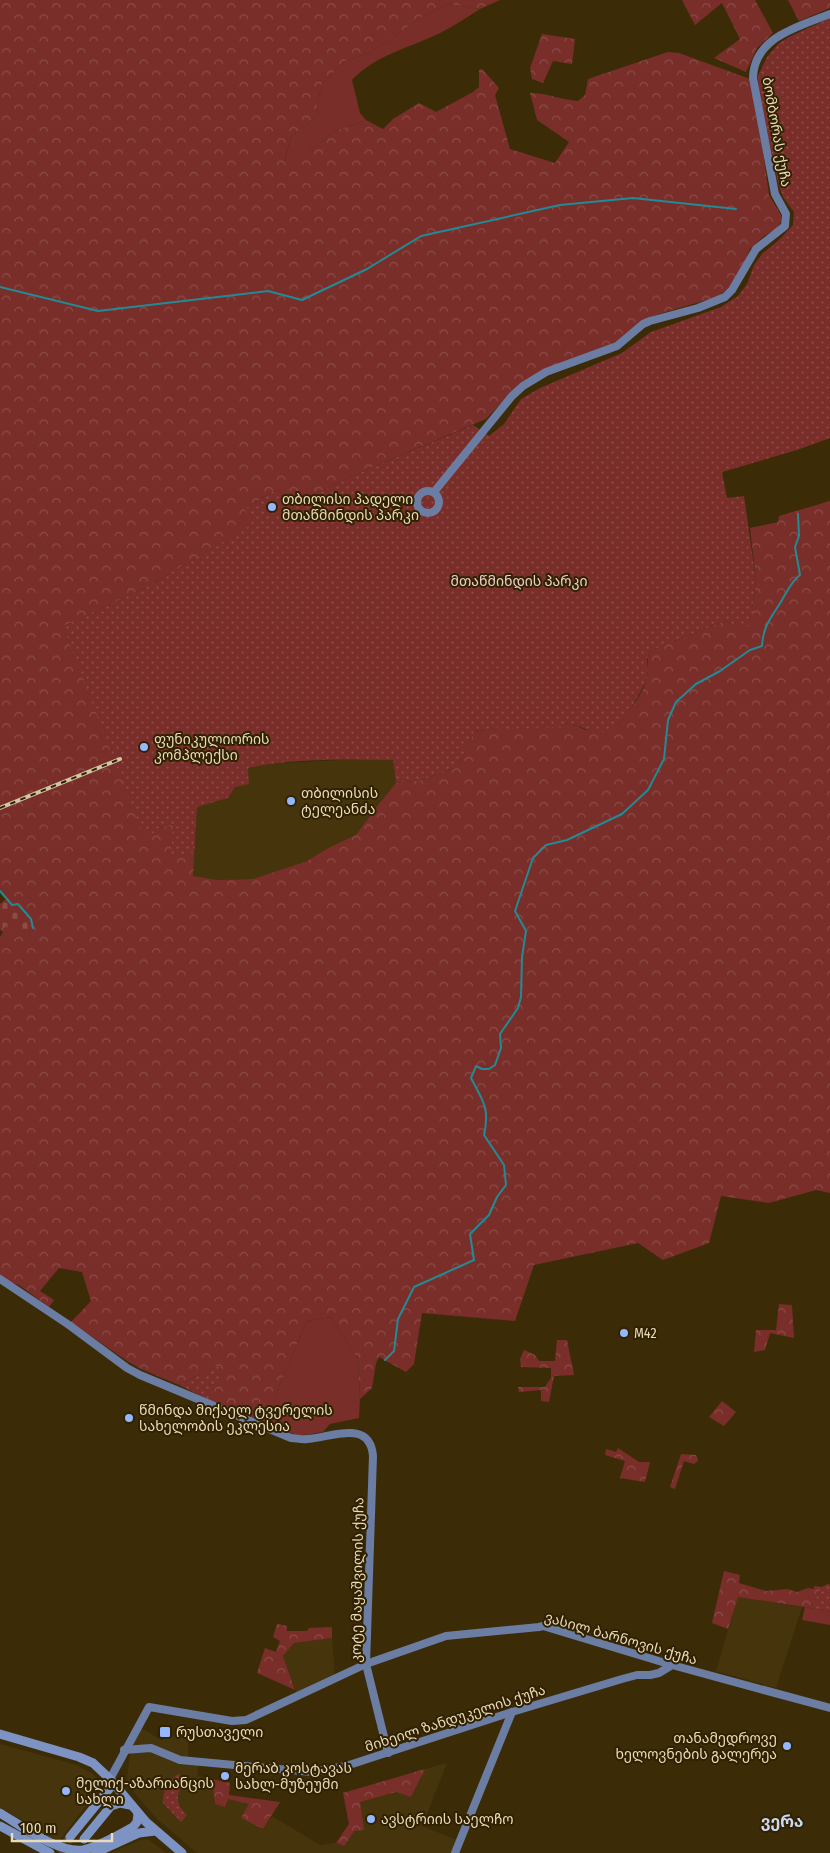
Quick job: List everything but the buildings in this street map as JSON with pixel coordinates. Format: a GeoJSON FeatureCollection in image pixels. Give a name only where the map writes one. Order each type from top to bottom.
{"type":"FeatureCollection","features":[{"type":"Feature","properties":{"kind":"main road"},"geometry":{"type":"LineString","coordinates":[[0,1734],[86,1759],[98,1767],[112,1781],[130,1805],[155,1831],[182,1853]]}},
{"type":"Feature","properties":{"kind":"main road"},"geometry":{"type":"LineString","coordinates":[[70,1837],[112,1781]]}},
{"type":"Feature","properties":{"kind":"main road"},"geometry":{"type":"LineString","coordinates":[[84,1838],[111,1806],[120,1803],[130,1805]]}},
{"type":"Feature","properties":{"kind":"main road"},"geometry":{"type":"LineString","coordinates":[[0,1812],[56,1846],[66,1850],[93,1847],[133,1827],[137,1822],[138,1814]]}},
{"type":"Feature","properties":{"kind":"main road"},"geometry":{"type":"LineString","coordinates":[[0,1826],[50,1853]]}},
{"type":"Feature","properties":{"kind":"main road"},"geometry":{"type":"LineString","coordinates":[[95,1853],[139,1833],[155,1831]]}},
{"type":"Feature","properties":{"kind":"street","name":"ბომბორას ქუჩა"},"geometry":{"type":"LineString","coordinates":[[434,492],[512,396],[534,378],[617,346],[643,324],[715,302],[732,290],[756,249],[785,226],[786,214],[775,194],[753,78],[753,66],[761,51],[776,37],[830,14]]}},
{"type":"Feature","properties":{"kind":"street","name":"კოტე მაყაშვილის ქუჩა"},"geometry":{"type":"LineString","coordinates":[[0,1279],[44,1308],[127,1368],[140,1375],[291,1438],[306,1439],[348,1433],[364,1437],[372,1447],[366,1664],[388,1753]]}},
{"type":"Feature","properties":{"kind":"street","name":"ვასილ ბარნოვის ქუჩა"},"geometry":{"type":"LineString","coordinates":[[124,1750],[149,1707],[232,1721],[246,1720],[366,1664],[446,1636],[543,1626],[672,1665],[830,1708]]}},
{"type":"Feature","properties":{"kind":"street","name":"მიხეილ ზანდუკელის ქუჩა"},"geometry":{"type":"LineString","coordinates":[[124,1750],[151,1748],[180,1760],[312,1772],[346,1766],[634,1675],[659,1673],[672,1665]]}},
{"type":"Feature","properties":{"kind":"street"},"geometry":{"type":"LineString","coordinates":[[455,1853],[512,1712]]}},
{"type":"Feature","properties":{"kind":"street"},"geometry":{"type":"LineString","coordinates":[[112,1781],[124,1750]]}},
{"type":"Feature","properties":{"kind":"shaded area"},"geometry":{"type":"Polygon","coordinates":[[[358,759],[393,760],[396,783],[356,835],[330,847],[307,861],[253,879],[217,880],[193,877],[197,807],[228,798],[248,768],[268,764],[358,759]]]}},
{"type":"Feature","properties":{"kind":"shaded area"},"geometry":{"type":"Polygon","coordinates":[[[738,1597],[802,1607],[776,1688],[716,1671],[738,1597]]]}},
{"type":"Feature","properties":{"kind":"shaded area"},"geometry":{"type":"Polygon","coordinates":[[[332,1638],[335,1677],[297,1694],[283,1656],[294,1643],[332,1638]]]}},
{"type":"Feature","properties":{"kind":"shaded area"},"geometry":{"type":"Polygon","coordinates":[[[139,1727],[163,1741],[165,1736],[188,1738],[188,1760],[199,1761],[197,1776],[212,1779],[215,1805],[228,1799],[250,1804],[241,1818],[263,1829],[272,1816],[320,1845],[336,1843],[344,1846],[359,1802],[396,1792],[411,1797],[425,1769],[447,1763],[422,1826],[457,1840],[452,1853],[197,1853],[157,1819],[136,1795],[127,1778],[132,1742],[139,1727]]]}},
{"type":"Feature","properties":{"kind":"shaded area"},"geometry":{"type":"Polygon","coordinates":[[[0,1744],[77,1765],[93,1774],[102,1785],[58,1842],[0,1807],[0,1744]]]}},
{"type":"Feature","properties":{"kind":"shaded area"},"geometry":{"type":"Polygon","coordinates":[[[148,1839],[166,1853],[111,1853],[140,1840],[148,1839]]]}},
{"type":"Feature","properties":{"kind":"green space"},"geometry":{"type":"Polygon","coordinates":[[[0,0],[500,0],[480,9],[449,4],[422,17],[371,52],[345,61],[322,84],[317,105],[318,115],[291,137],[284,162],[301,158],[335,131],[366,120],[383,129],[393,119],[419,103],[436,112],[479,87],[479,70],[482,69],[499,88],[495,95],[510,149],[555,163],[569,142],[537,120],[530,93],[578,101],[585,95],[588,79],[668,52],[679,53],[750,79],[769,195],[781,215],[781,222],[776,229],[764,236],[750,249],[742,268],[728,289],[717,297],[644,320],[617,343],[528,378],[486,419],[368,469],[287,507],[278,488],[245,509],[254,524],[143,589],[62,627],[157,829],[173,824],[196,810],[197,807],[193,876],[217,880],[253,879],[307,861],[330,847],[356,835],[396,783],[422,780],[458,767],[474,732],[501,727],[557,727],[569,723],[586,730],[617,727],[635,704],[643,690],[647,678],[650,651],[725,621],[741,628],[752,609],[756,580],[750,528],[778,522],[779,516],[830,501],[830,1193],[816,1190],[769,1203],[721,1196],[709,1243],[663,1260],[638,1243],[534,1265],[515,1321],[422,1313],[414,1364],[406,1372],[379,1357],[376,1363],[372,1388],[360,1399],[358,1359],[331,1317],[307,1321],[277,1391],[269,1424],[209,1400],[221,1370],[217,1366],[179,1385],[127,1361],[71,1322],[91,1301],[82,1272],[59,1268],[40,1291],[54,1300],[49,1307],[19,1285],[0,1279],[0,937],[3,932],[0,930],[0,925],[3,927],[6,925],[9,928],[21,927],[28,934],[31,928],[25,915],[12,906],[0,893],[0,0]]]}},
{"type":"Feature","properties":{"kind":"green space"},"geometry":{"type":"Polygon","coordinates":[[[682,0],[755,0],[773,33],[757,48],[746,72],[714,58],[740,39],[722,3],[695,25],[682,0]]]}},
{"type":"Feature","properties":{"kind":"green space"},"geometry":{"type":"Polygon","coordinates":[[[788,0],[830,0],[830,8],[799,21],[788,0]]]}},
{"type":"Feature","properties":{"kind":"green space"},"geometry":{"type":"Polygon","coordinates":[[[449,4],[480,9],[445,30],[382,58],[361,71],[352,80],[360,113],[366,120],[335,131],[301,158],[284,163],[291,137],[318,115],[317,105],[322,84],[345,61],[371,52],[422,17],[449,4]]]}},
{"type":"Feature","properties":{"kind":"green space","name":"მთაწმინდის პარკი"},"geometry":{"type":"Polygon","coordinates":[[[830,18],[830,438],[797,450],[722,472],[727,498],[744,496],[756,580],[752,609],[754,613],[748,625],[741,628],[725,621],[650,651],[647,659],[647,680],[630,711],[617,727],[606,732],[594,732],[569,723],[557,727],[504,729],[501,727],[474,732],[458,767],[422,780],[396,783],[393,760],[338,759],[284,762],[248,768],[249,784],[235,787],[228,798],[197,807],[192,857],[171,854],[173,824],[157,829],[155,834],[140,828],[68,639],[61,627],[143,589],[253,524],[245,509],[278,488],[287,507],[368,469],[473,425],[489,436],[504,424],[521,399],[540,388],[622,353],[651,332],[721,307],[738,296],[747,284],[754,265],[762,254],[793,225],[794,212],[783,197],[779,186],[759,96],[758,76],[767,57],[779,43],[830,18]]]}},
{"type":"Feature","properties":{"kind":"green space"},"geometry":{"type":"Polygon","coordinates":[[[542,34],[575,39],[572,64],[553,61],[543,83],[532,79],[530,68],[542,34]]]}},
{"type":"Feature","properties":{"kind":"green space"},"geometry":{"type":"Polygon","coordinates":[[[6,899],[12,906],[17,905],[27,917],[31,928],[28,935],[21,927],[11,932],[6,925],[3,928],[0,925],[0,904],[6,899]]]}},
{"type":"Feature","properties":{"kind":"green space"},"geometry":{"type":"Polygon","coordinates":[[[779,1304],[792,1305],[794,1338],[770,1333],[765,1350],[754,1352],[756,1330],[776,1330],[779,1304]]]}},
{"type":"Feature","properties":{"kind":"green space"},"geometry":{"type":"Polygon","coordinates":[[[331,1317],[358,1359],[359,1418],[330,1424],[323,1432],[298,1436],[269,1424],[277,1391],[307,1321],[331,1317]]]}},
{"type":"Feature","properties":{"kind":"green space"},"geometry":{"type":"Polygon","coordinates":[[[557,1340],[567,1340],[574,1375],[554,1376],[549,1402],[541,1401],[541,1390],[519,1392],[518,1387],[545,1387],[551,1378],[551,1368],[521,1367],[520,1359],[524,1350],[535,1355],[539,1361],[555,1361],[557,1340]]]}},
{"type":"Feature","properties":{"kind":"green space"},"geometry":{"type":"Polygon","coordinates":[[[217,1366],[222,1370],[209,1400],[179,1385],[217,1366]]]}},
{"type":"Feature","properties":{"kind":"green space"},"geometry":{"type":"Polygon","coordinates":[[[722,1401],[736,1412],[724,1426],[709,1417],[722,1401]]]}},
{"type":"Feature","properties":{"kind":"green space"},"geometry":{"type":"Polygon","coordinates":[[[618,1448],[639,1462],[650,1462],[645,1482],[620,1478],[625,1461],[605,1455],[606,1449],[616,1452],[618,1448]]]}},
{"type":"Feature","properties":{"kind":"green space"},"geometry":{"type":"Polygon","coordinates":[[[681,1454],[696,1455],[698,1461],[694,1464],[684,1461],[675,1489],[670,1487],[681,1454]]]}},
{"type":"Feature","properties":{"kind":"green space"},"geometry":{"type":"Polygon","coordinates":[[[724,1571],[740,1575],[739,1583],[766,1591],[787,1589],[797,1592],[808,1588],[814,1589],[814,1586],[822,1587],[811,1608],[738,1597],[728,1629],[712,1623],[724,1571]]]}},
{"type":"Feature","properties":{"kind":"green space"},"geometry":{"type":"Polygon","coordinates":[[[830,1585],[830,1612],[811,1608],[822,1587],[830,1585]]]}},
{"type":"Feature","properties":{"kind":"green space"},"geometry":{"type":"Polygon","coordinates":[[[805,1607],[830,1612],[830,1625],[802,1620],[805,1607]]]}},
{"type":"Feature","properties":{"kind":"green space"},"geometry":{"type":"Polygon","coordinates":[[[277,1624],[287,1626],[287,1631],[307,1631],[309,1628],[332,1627],[332,1638],[294,1643],[283,1656],[295,1690],[257,1673],[265,1648],[276,1652],[280,1641],[273,1637],[277,1624]]]}},
{"type":"Feature","properties":{"kind":"green space"},"geometry":{"type":"Polygon","coordinates":[[[425,1769],[411,1797],[396,1792],[360,1802],[364,1830],[354,1831],[344,1846],[336,1843],[349,1824],[343,1793],[425,1769]]]}},
{"type":"Feature","properties":{"kind":"green space"},"geometry":{"type":"Polygon","coordinates":[[[178,1774],[188,1781],[178,1793],[178,1802],[187,1815],[181,1822],[163,1803],[166,1787],[178,1774]]]}},
{"type":"Feature","properties":{"kind":"green space"},"geometry":{"type":"Polygon","coordinates":[[[212,1779],[230,1783],[229,1795],[280,1802],[263,1829],[241,1818],[249,1804],[228,1799],[225,1807],[215,1804],[212,1779]]]}},
{"type":"Feature","properties":{"kind":"waterway"},"geometry":{"type":"LineString","coordinates":[[0,287],[98,311],[268,291],[302,300],[367,269],[421,236],[560,205],[633,198],[736,209]]}},
{"type":"Feature","properties":{"kind":"waterway"},"geometry":{"type":"LineString","coordinates":[[385,1360],[394,1351],[398,1319],[414,1287],[474,1260],[470,1234],[489,1215],[497,1197],[506,1185],[504,1165],[484,1135],[486,1111],[471,1078],[476,1066],[482,1069],[489,1069],[495,1065],[501,1048],[500,1034],[518,1008],[521,997],[522,957],[526,931],[515,911],[533,858],[546,845],[567,840],[622,814],[648,790],[664,759],[668,720],[676,702],[696,684],[720,671],[750,650],[762,646],[764,632],[769,622],[790,586],[800,575],[795,547],[799,536],[798,514]]}},
{"type":"Feature","properties":{"kind":"waterway"},"geometry":{"type":"LineString","coordinates":[[0,891],[12,905],[18,904],[31,919],[33,928]]}},
{"type":"Feature","properties":{"kind":"tunnel"},"geometry":{"type":"LineString","coordinates":[[60,1853],[70,1837]]}},
{"type":"Feature","properties":{"kind":"railway"},"geometry":{"type":"LineString","coordinates":[[0,808],[120,759]]}},
{"type":"Feature","properties":{"kind":"place","name":"თბილისი პადელი მთაწმინდის პარკი"},"geometry":{"type":"Point","coordinates":[272,507]}},
{"type":"Feature","properties":{"kind":"place","name":"ფუნიკულიორის კომპლექსი"},"geometry":{"type":"Point","coordinates":[144,747]}},
{"type":"Feature","properties":{"kind":"place","name":"თბილისის ტელეანძა"},"geometry":{"type":"Point","coordinates":[291,801]}},
{"type":"Feature","properties":{"kind":"place","name":"M42"},"geometry":{"type":"Point","coordinates":[624,1333]}},
{"type":"Feature","properties":{"kind":"place","name":"წმინდა მიქაელ ტვერელის სახელობის ეკლესია"},"geometry":{"type":"Point","coordinates":[129,1418]}},
{"type":"Feature","properties":{"kind":"place","name":"რუსთაველი"},"geometry":{"type":"Point","coordinates":[165,1732]}},
{"type":"Feature","properties":{"kind":"place","name":"თანამედროვე ხელოვნების გალერეა"},"geometry":{"type":"Point","coordinates":[787,1746]}},
{"type":"Feature","properties":{"kind":"place","name":"მერაბ კოსტავას სახლ-მუზეუმი"},"geometry":{"type":"Point","coordinates":[225,1776]}},
{"type":"Feature","properties":{"kind":"place","name":"მელიქ-აზარიანცის სახლი"},"geometry":{"type":"Point","coordinates":[66,1791]}},
{"type":"Feature","properties":{"kind":"place","name":"ავსტრიის საელჩო"},"geometry":{"type":"Point","coordinates":[371,1819]}},
{"type":"Feature","properties":{"kind":"district","name":"ვერა"},"geometry":{"type":"Point","coordinates":[782,1821]}}]}
